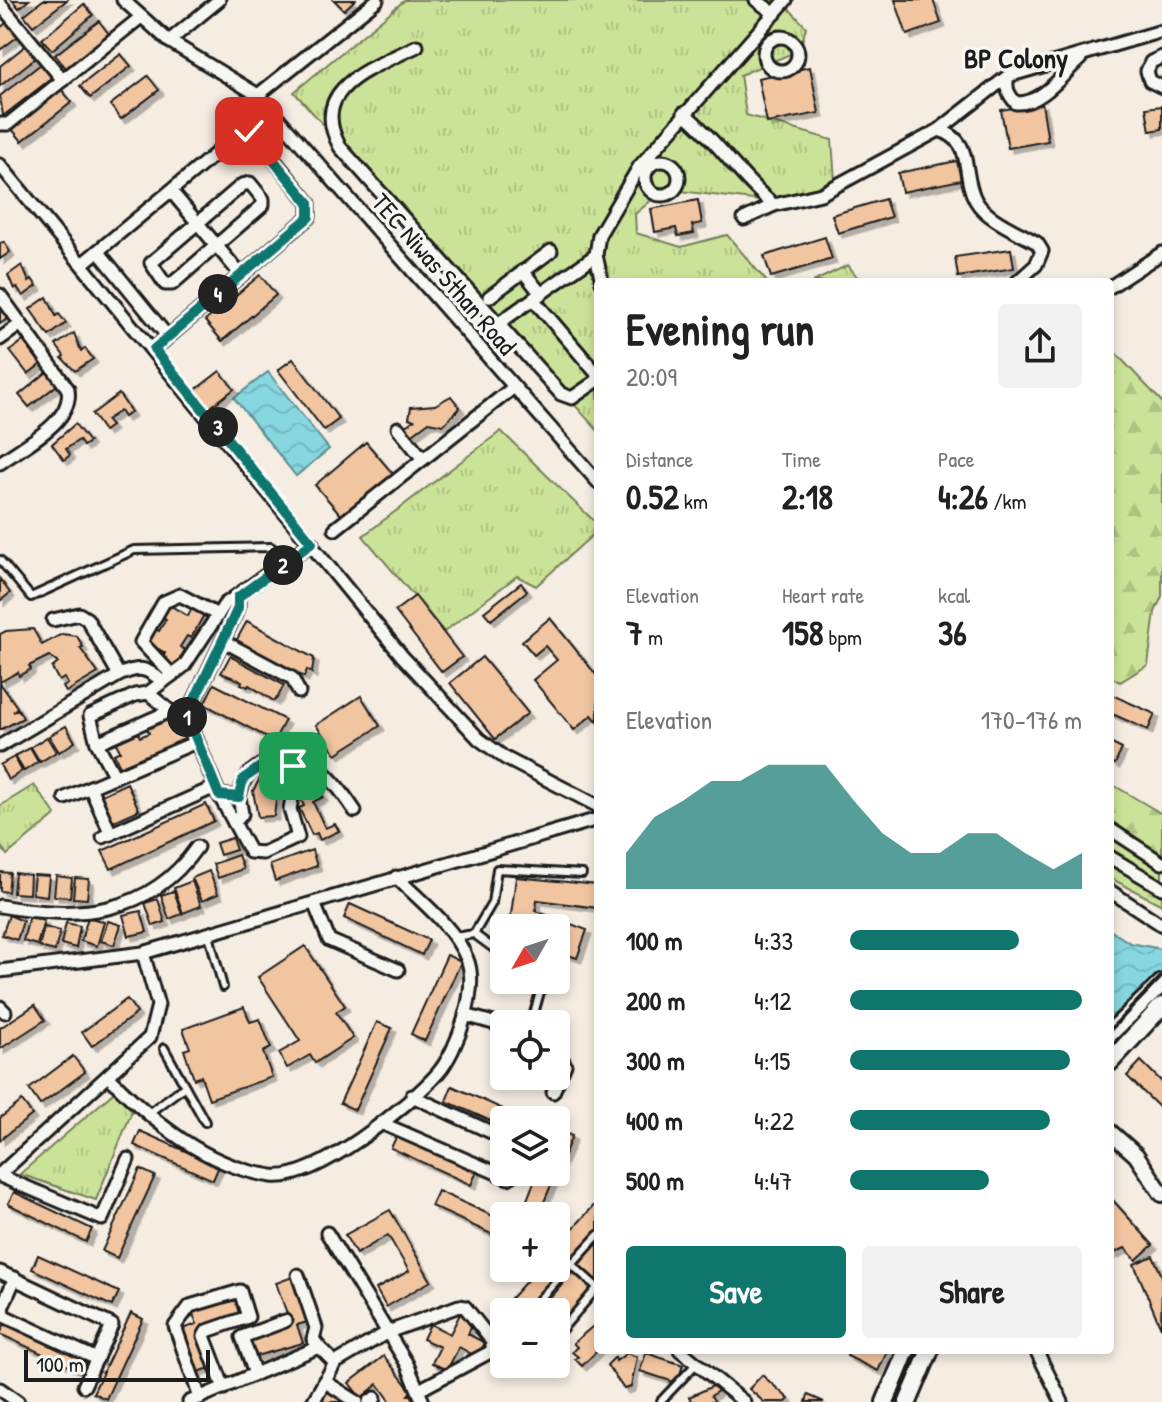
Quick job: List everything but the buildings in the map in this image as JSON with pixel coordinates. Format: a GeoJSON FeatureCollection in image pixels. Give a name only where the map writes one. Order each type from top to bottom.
{"type":"FeatureCollection","features":[{"type":"Feature","properties":{"kind":"main road"},"geometry":{"type":"LineString","coordinates":[[1132,1038],[1114,1029],[1162,983]]}},
{"type":"Feature","properties":{"kind":"main road"},"geometry":{"type":"LineString","coordinates":[[1114,1058],[1162,1006]]}},
{"type":"Feature","properties":{"kind":"main road"},"geometry":{"type":"LineString","coordinates":[[885,1402],[905,1354]]}},
{"type":"Feature","properties":{"kind":"main road"},"geometry":{"type":"LineString","coordinates":[[908,1402],[928,1354]]}},
{"type":"Feature","properties":{"kind":"street","name":"TEC Niwas Sthan Road"},"geometry":{"type":"LineString","coordinates":[[123,0],[169,41],[258,95],[594,477]]}},
{"type":"Feature","properties":{"kind":"street"},"geometry":{"type":"LineString","coordinates":[[169,41],[219,0]]}},
{"type":"Feature","properties":{"kind":"street"},"geometry":{"type":"LineString","coordinates":[[258,95],[377,0]]}},
{"type":"Feature","properties":{"kind":"street"},"geometry":{"type":"LineString","coordinates":[[746,49],[764,56],[769,66],[778,71],[794,65],[797,49],[756,0]]}},
{"type":"Feature","properties":{"kind":"street"},"geometry":{"type":"LineString","coordinates":[[601,278],[596,255],[599,235],[684,113],[746,49],[786,0]]}},
{"type":"Feature","properties":{"kind":"street"},"geometry":{"type":"LineString","coordinates":[[0,4],[63,80]]}},
{"type":"Feature","properties":{"kind":"street"},"geometry":{"type":"LineString","coordinates":[[0,124],[8,124],[141,17]]}},
{"type":"Feature","properties":{"kind":"street"},"geometry":{"type":"LineString","coordinates":[[744,219],[774,205],[821,194],[939,130],[1008,76],[1156,33],[1161,57],[1151,62],[1147,71],[1150,81],[1162,87]]}},
{"type":"Feature","properties":{"kind":"street"},"geometry":{"type":"LineString","coordinates":[[764,56],[769,42],[785,37]]}},
{"type":"Feature","properties":{"kind":"street"},"geometry":{"type":"LineString","coordinates":[[417,46],[356,77],[335,97],[329,128],[340,147],[566,397],[578,395],[594,381]]}},
{"type":"Feature","properties":{"kind":"street"},"geometry":{"type":"LineString","coordinates":[[1008,76],[1006,87],[1009,96],[1016,103],[1024,104],[1035,100],[1083,55]]}},
{"type":"Feature","properties":{"kind":"street"},"geometry":{"type":"LineString","coordinates":[[684,113],[702,128],[754,189],[774,205]]}},
{"type":"Feature","properties":{"kind":"street"},"geometry":{"type":"LineString","coordinates":[[939,130],[956,137],[963,146],[972,191],[982,209],[1037,243],[1042,251],[1036,265],[1021,278]]}},
{"type":"Feature","properties":{"kind":"street"},"geometry":{"type":"LineString","coordinates":[[82,264],[242,132],[253,134],[311,209],[309,217],[154,349]]}},
{"type":"Feature","properties":{"kind":"street"},"geometry":{"type":"LineString","coordinates":[[0,165],[154,349],[402,656],[479,739],[505,758],[594,804]]}},
{"type":"Feature","properties":{"kind":"street"},"geometry":{"type":"LineString","coordinates":[[246,183],[263,199],[263,205],[215,244],[172,284],[165,284],[152,269],[151,263],[246,183]]}},
{"type":"Feature","properties":{"kind":"street"},"geometry":{"type":"LineString","coordinates":[[171,191],[241,275]]}},
{"type":"Feature","properties":{"kind":"street"},"geometry":{"type":"LineString","coordinates":[[98,251],[168,337]]}},
{"type":"Feature","properties":{"kind":"street"},"geometry":{"type":"LineString","coordinates":[[489,297],[551,251]]}},
{"type":"Feature","properties":{"kind":"street"},"geometry":{"type":"LineString","coordinates":[[1114,284],[1162,253]]}},
{"type":"Feature","properties":{"kind":"street"},"geometry":{"type":"LineString","coordinates":[[499,323],[596,255]]}},
{"type":"Feature","properties":{"kind":"street"},"geometry":{"type":"LineString","coordinates":[[523,271],[537,297],[594,372]]}},
{"type":"Feature","properties":{"kind":"street"},"geometry":{"type":"LineString","coordinates":[[0,295],[68,389],[70,401],[64,414],[0,463]]}},
{"type":"Feature","properties":{"kind":"street"},"geometry":{"type":"LineString","coordinates":[[0,339],[21,324]]}},
{"type":"Feature","properties":{"kind":"street"},"geometry":{"type":"LineString","coordinates":[[335,529],[514,387]]}},
{"type":"Feature","properties":{"kind":"street"},"geometry":{"type":"LineString","coordinates":[[398,428],[423,459]]}},
{"type":"Feature","properties":{"kind":"street"},"geometry":{"type":"LineString","coordinates":[[115,777],[97,743],[90,716],[135,695],[148,693],[184,666],[225,604],[312,543]]}},
{"type":"Feature","properties":{"kind":"street"},"geometry":{"type":"LineString","coordinates":[[168,678],[141,642],[164,602],[180,595],[218,615]]}},
{"type":"Feature","properties":{"kind":"street"},"geometry":{"type":"LineString","coordinates":[[238,597],[238,608],[187,716],[217,791],[255,854],[294,841],[298,831],[290,809],[297,768]]}},
{"type":"Feature","properties":{"kind":"street"},"geometry":{"type":"LineString","coordinates":[[53,620],[73,614],[87,619],[119,675]]}},
{"type":"Feature","properties":{"kind":"street"},"geometry":{"type":"LineString","coordinates":[[223,641],[292,678],[299,692]]}},
{"type":"Feature","properties":{"kind":"street"},"geometry":{"type":"LineString","coordinates":[[0,746],[137,667],[148,668],[168,678]]}},
{"type":"Feature","properties":{"kind":"street"},"geometry":{"type":"LineString","coordinates":[[148,693],[170,711],[187,716]]}},
{"type":"Feature","properties":{"kind":"street"},"geometry":{"type":"LineString","coordinates":[[97,743],[170,711]]}},
{"type":"Feature","properties":{"kind":"street"},"geometry":{"type":"LineString","coordinates":[[65,798],[196,742]]}},
{"type":"Feature","properties":{"kind":"street"},"geometry":{"type":"LineString","coordinates":[[234,823],[242,814],[239,797],[243,779],[276,756],[299,756],[308,762],[335,781],[355,811]]}},
{"type":"Feature","properties":{"kind":"street"},"geometry":{"type":"LineString","coordinates":[[288,758],[297,768]]}},
{"type":"Feature","properties":{"kind":"street"},"geometry":{"type":"LineString","coordinates":[[297,768],[308,762]]}},
{"type":"Feature","properties":{"kind":"street"},"geometry":{"type":"LineString","coordinates":[[90,787],[107,835],[217,791],[239,797]]}},
{"type":"Feature","properties":{"kind":"street"},"geometry":{"type":"LineString","coordinates":[[0,971],[143,953],[489,848],[594,820]]}},
{"type":"Feature","properties":{"kind":"street"},"geometry":{"type":"LineString","coordinates":[[1114,832],[1162,863]]}},
{"type":"Feature","properties":{"kind":"street"},"geometry":{"type":"LineString","coordinates":[[0,906],[74,913],[132,901],[170,881],[197,847]]}},
{"type":"Feature","properties":{"kind":"street"},"geometry":{"type":"LineString","coordinates":[[1114,859],[1162,888]]}},
{"type":"Feature","properties":{"kind":"street"},"geometry":{"type":"LineString","coordinates":[[109,1077],[146,1115],[221,1164],[274,1177],[306,1170],[381,1123],[440,1071],[465,1015],[473,988],[467,958],[452,937],[396,877]]}},
{"type":"Feature","properties":{"kind":"street"},"geometry":{"type":"LineString","coordinates":[[1114,894],[1162,925]]}},
{"type":"Feature","properties":{"kind":"street"},"geometry":{"type":"LineString","coordinates":[[314,903],[329,940],[398,970]]}},
{"type":"Feature","properties":{"kind":"street"},"geometry":{"type":"LineString","coordinates":[[128,1159],[105,1216],[97,1220],[0,1175],[150,1037],[158,1005],[143,953]]}},
{"type":"Feature","properties":{"kind":"street"},"geometry":{"type":"LineString","coordinates":[[465,1015],[490,1022]]}},
{"type":"Feature","properties":{"kind":"street"},"geometry":{"type":"LineString","coordinates":[[412,1096],[490,1132]]}},
{"type":"Feature","properties":{"kind":"street"},"geometry":{"type":"LineString","coordinates":[[381,1123],[490,1170]]}},
{"type":"Feature","properties":{"kind":"street"},"geometry":{"type":"LineString","coordinates":[[1114,1136],[1136,1155],[1162,1194]]}},
{"type":"Feature","properties":{"kind":"street"},"geometry":{"type":"LineString","coordinates":[[313,1402],[335,1363],[388,1332],[459,1306],[470,1311],[492,1341],[492,1351],[422,1396],[388,1332],[327,1233]]}},
{"type":"Feature","properties":{"kind":"street"},"geometry":{"type":"LineString","coordinates":[[0,1272],[112,1325],[84,1386]]}},
{"type":"Feature","properties":{"kind":"street"},"geometry":{"type":"LineString","coordinates":[[298,1275],[316,1328],[313,1339],[335,1363]]}},
{"type":"Feature","properties":{"kind":"street"},"geometry":{"type":"LineString","coordinates":[[15,1278],[2,1308],[4,1316],[97,1359]]}},
{"type":"Feature","properties":{"kind":"street"},"geometry":{"type":"LineString","coordinates":[[224,1388],[204,1336],[207,1331],[248,1317],[240,1291],[190,1306],[175,1326],[194,1400],[224,1388],[319,1347]]}},
{"type":"Feature","properties":{"kind":"street"},"geometry":{"type":"LineString","coordinates":[[255,1374],[242,1337],[285,1321]]}},
{"type":"Feature","properties":{"kind":"street"},"geometry":{"type":"LineString","coordinates":[[685,1354],[744,1402]]}},
{"type":"Feature","properties":{"kind":"street"},"geometry":{"type":"LineString","coordinates":[[1038,1354],[1062,1402]]}},
{"type":"Feature","properties":{"kind":"street"},"geometry":{"type":"LineString","coordinates":[[324,1381],[357,1402]]}},
{"type":"Feature","properties":{"kind":"street"},"geometry":{"type":"LineString","coordinates":[[0,1389],[18,1402]]}},
{"type":"Feature","properties":{"kind":"lane"},"geometry":{"type":"LineString","coordinates":[[0,560],[31,597],[134,550],[271,547],[282,555]]}},
{"type":"Feature","properties":{"kind":"lane"},"geometry":{"type":"LineString","coordinates":[[474,934],[492,903],[497,869],[489,848]]}},
{"type":"Feature","properties":{"kind":"lane"},"geometry":{"type":"LineString","coordinates":[[497,869],[582,874]]}},
{"type":"Feature","properties":{"kind":"lane"},"geometry":{"type":"LineString","coordinates":[[452,937],[474,934],[490,946]]}},
{"type":"Feature","properties":{"kind":"lane"},"geometry":{"type":"LineString","coordinates":[[209,935],[223,987]]}},
{"type":"Feature","properties":{"kind":"lane"},"geometry":{"type":"LineString","coordinates":[[164,1048],[205,1122]]}},
{"type":"Feature","properties":{"kind":"lane"},"geometry":{"type":"LineString","coordinates":[[146,1115],[185,1086]]}},
{"type":"Feature","properties":{"kind":"lane"},"geometry":{"type":"LineString","coordinates":[[541,1298],[594,1239]]}},
{"type":"Feature","properties":{"kind":"lane"},"geometry":{"type":"LineString","coordinates":[[571,1264],[594,1284]]}},
{"type":"Feature","properties":{"kind":"lane"},"geometry":{"type":"LineString","coordinates":[[570,1320],[594,1293]]}},
{"type":"Feature","properties":{"kind":"lane"},"geometry":{"type":"LineString","coordinates":[[661,1401],[697,1363]]}},
{"type":"Feature","properties":{"kind":"green space"},"geometry":{"type":"Polygon","coordinates":[[[405,0],[781,0],[806,27],[800,50],[740,75],[746,115],[832,140],[835,181],[794,205],[665,189],[635,214],[636,233],[681,247],[727,235],[764,278],[594,278],[594,427],[294,92],[405,0]]]}},
{"type":"Feature","properties":{"kind":"green space"},"geometry":{"type":"Polygon","coordinates":[[[848,265],[858,278],[821,278],[848,265]]]}},
{"type":"Feature","properties":{"kind":"green space"},"geometry":{"type":"Polygon","coordinates":[[[1114,351],[1162,402],[1162,596],[1155,612],[1148,665],[1120,682],[1114,679],[1114,351]]]}},
{"type":"Feature","properties":{"kind":"green space"},"geometry":{"type":"Polygon","coordinates":[[[501,431],[594,521],[594,534],[536,586],[517,576],[444,632],[363,536],[501,431]]]}},
{"type":"Feature","properties":{"kind":"green space"},"geometry":{"type":"Polygon","coordinates":[[[34,785],[56,815],[7,855],[0,845],[0,806],[34,785]]]}},
{"type":"Feature","properties":{"kind":"green space"},"geometry":{"type":"Polygon","coordinates":[[[1114,785],[1162,814],[1162,905],[1114,880],[1114,785]]]}},
{"type":"Feature","properties":{"kind":"green space"},"geometry":{"type":"Polygon","coordinates":[[[120,1087],[135,1104],[96,1200],[20,1174],[120,1087]]]}},
{"type":"Feature","properties":{"kind":"water"},"geometry":{"type":"Polygon","coordinates":[[[268,372],[329,449],[296,476],[234,398],[268,372]]]}},
{"type":"Feature","properties":{"kind":"water"},"geometry":{"type":"Polygon","coordinates":[[[1114,933],[1130,943],[1162,949],[1162,977],[1114,1021],[1114,933]]]}},
{"type":"Feature","properties":{"kind":"railway"},"geometry":{"type":"LineString","coordinates":[[1114,1026],[1162,976]]}},
{"type":"Feature","properties":{"kind":"railway"},"geometry":{"type":"LineString","coordinates":[[896,1402],[915,1354]]}},
{"type":"Feature","properties":{"kind":"district","name":"BP Colony"},"geometry":{"type":"Point","coordinates":[1016,58]}},
{"type":"Feature","properties":{"kind":"route"},"geometry":{"type":"LineString","coordinates":[[249,131],[309,203],[309,217],[154,349],[312,543],[238,597],[238,608],[187,716],[219,795],[239,797],[243,779],[276,756],[288,758],[293,766]]}}]}
